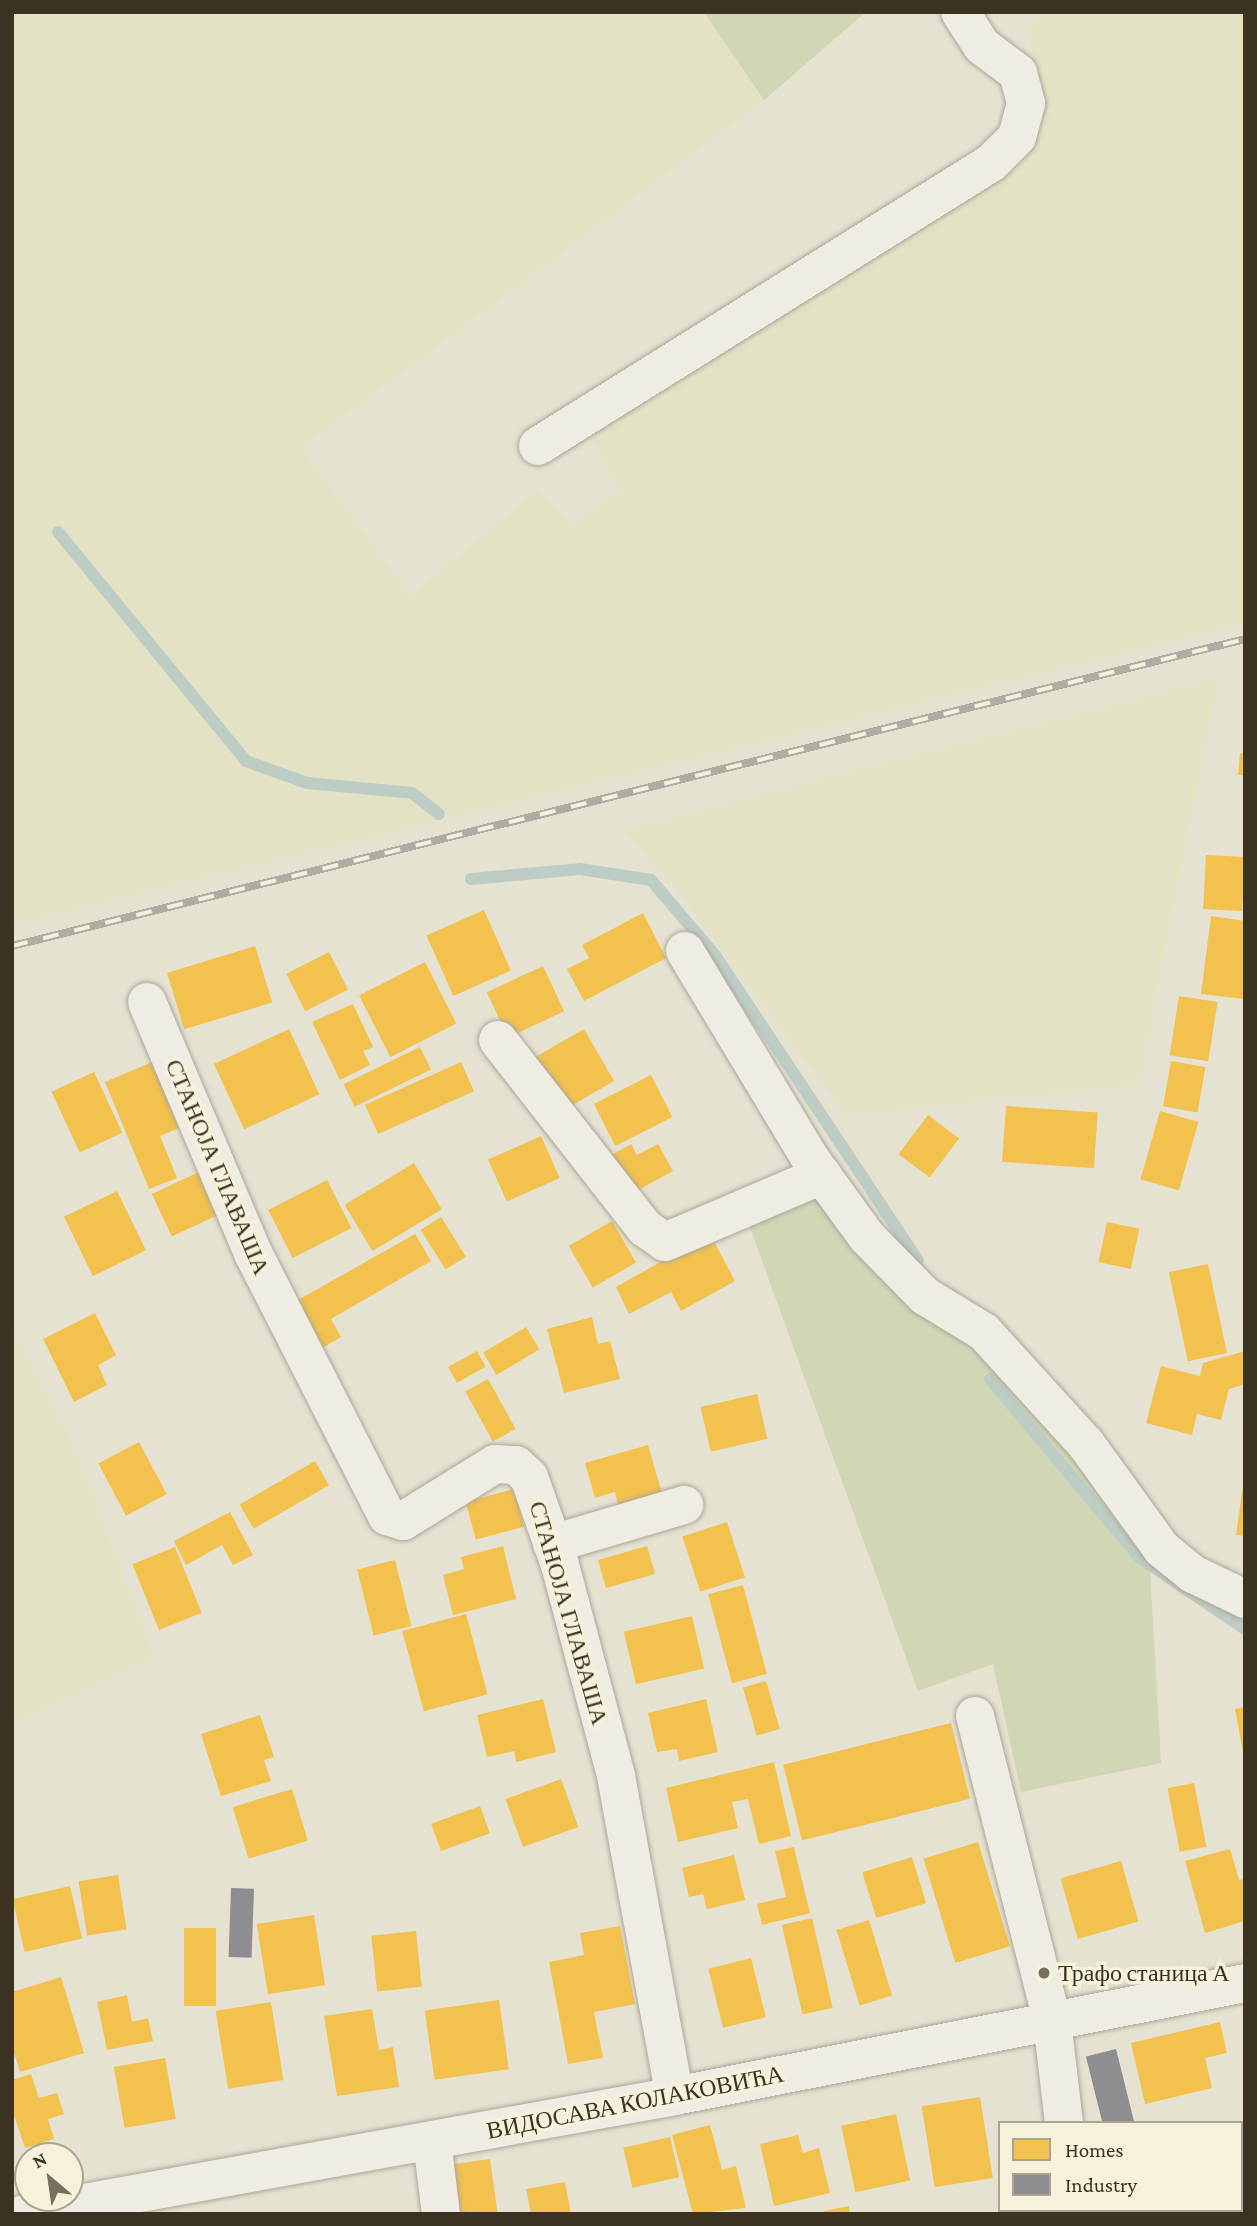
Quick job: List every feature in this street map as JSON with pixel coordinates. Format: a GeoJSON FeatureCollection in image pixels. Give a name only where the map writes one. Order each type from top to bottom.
{"type":"FeatureCollection","features":[{"type":"Feature","properties":{"kind":"street"},"geometry":{"type":"LineString","coordinates":[[538,446],[991,163],[1017,138],[1026,103],[1018,73],[982,46],[960,12]]}},
{"type":"Feature","properties":{"kind":"street"},"geometry":{"type":"LineString","coordinates":[[685,951],[821,1175],[867,1237],[925,1296],[984,1332],[1086,1444],[1162,1549],[1193,1574],[1245,1599]]}},
{"type":"Feature","properties":{"kind":"street","name":"СТАНОЈА ГЛАВАША"},"geometry":{"type":"LineString","coordinates":[[147,1002],[253,1253],[387,1516],[403,1521],[495,1464],[516,1465],[529,1477],[552,1544],[616,1776],[675,2096]]}},
{"type":"Feature","properties":{"kind":"street"},"geometry":{"type":"LineString","coordinates":[[498,1040],[645,1228],[665,1242],[821,1175]]}},
{"type":"Feature","properties":{"kind":"street"},"geometry":{"type":"LineString","coordinates":[[552,1544],[684,1505]]}},
{"type":"Feature","properties":{"kind":"street"},"geometry":{"type":"LineString","coordinates":[[975,1716],[1052,2021],[1064,2121]]}},
{"type":"Feature","properties":{"kind":"street","name":"ВИДОСАВА КОЛАКОВИЋА"},"geometry":{"type":"LineString","coordinates":[[24,2214],[184,2200],[432,2141],[675,2096],[1245,1983]]}},
{"type":"Feature","properties":{"kind":"street"},"geometry":{"type":"LineString","coordinates":[[432,2141],[441,2214]]}},
{"type":"Feature","properties":{"kind":"shaded area"},"geometry":{"type":"Polygon","coordinates":[[[12,12],[704,12],[764,100],[302,448],[411,596],[537,490],[572,524],[621,491],[589,434],[1003,171],[1045,126],[1028,27],[1050,12],[1245,12],[1245,623],[12,925],[12,12]]]}},
{"type":"Feature","properties":{"kind":"shaded area"},"geometry":{"type":"Polygon","coordinates":[[[1219,678],[1139,1084],[846,1115],[677,891],[622,830],[1219,678]]]}},
{"type":"Feature","properties":{"kind":"shaded area"},"geometry":{"type":"Polygon","coordinates":[[[12,1328],[69,1433],[156,1658],[12,1723],[12,1328]]]}},
{"type":"Feature","properties":{"kind":"green space"},"geometry":{"type":"Polygon","coordinates":[[[704,12],[866,12],[764,100],[704,12]]]}},
{"type":"Feature","properties":{"kind":"green space"},"geometry":{"type":"Polygon","coordinates":[[[813,1193],[906,1306],[999,1363],[1149,1554],[1161,1763],[1021,1792],[993,1664],[918,1691],[749,1225],[813,1193]]]}},
{"type":"Feature","properties":{"kind":"building: Homes"},"geometry":{"type":"Polygon","coordinates":[[[1240,753],[1245,754],[1245,775],[1238,775],[1240,753]]]}},
{"type":"Feature","properties":{"kind":"building: Homes"},"geometry":{"type":"Polygon","coordinates":[[[1206,855],[1245,857],[1242,911],[1203,909],[1206,855]]]}},
{"type":"Feature","properties":{"kind":"building: Homes"},"geometry":{"type":"Polygon","coordinates":[[[484,910],[511,970],[453,996],[426,936],[484,910]]]}},
{"type":"Feature","properties":{"kind":"building: Homes"},"geometry":{"type":"Polygon","coordinates":[[[643,913],[666,958],[584,1001],[567,969],[589,958],[582,945],[643,913]]]}},
{"type":"Feature","properties":{"kind":"building: Homes"},"geometry":{"type":"Polygon","coordinates":[[[1211,916],[1245,921],[1245,999],[1201,994],[1211,916]]]}},
{"type":"Feature","properties":{"kind":"building: Homes"},"geometry":{"type":"Polygon","coordinates":[[[255,946],[272,1002],[184,1029],[167,973],[255,946]]]}},
{"type":"Feature","properties":{"kind":"building: Homes"},"geometry":{"type":"Polygon","coordinates":[[[329,952],[348,989],[305,1011],[286,974],[329,952]]]}},
{"type":"Feature","properties":{"kind":"building: Homes"},"geometry":{"type":"Polygon","coordinates":[[[425,962],[456,1023],[390,1057],[359,996],[425,962]]]}},
{"type":"Feature","properties":{"kind":"building: Homes"},"geometry":{"type":"Polygon","coordinates":[[[543,966],[564,1011],[508,1038],[487,992],[543,966]]]}},
{"type":"Feature","properties":{"kind":"building: Homes"},"geometry":{"type":"Polygon","coordinates":[[[1179,996],[1218,1002],[1208,1061],[1170,1055],[1179,996]]]}},
{"type":"Feature","properties":{"kind":"building: Homes"},"geometry":{"type":"Polygon","coordinates":[[[353,1004],[373,1047],[363,1051],[370,1065],[340,1080],[312,1022],[353,1004]]]}},
{"type":"Feature","properties":{"kind":"building: Homes"},"geometry":{"type":"Polygon","coordinates":[[[289,1029],[319,1094],[244,1129],[214,1064],[289,1029]]]}},
{"type":"Feature","properties":{"kind":"building: Homes"},"geometry":{"type":"Polygon","coordinates":[[[584,1029],[614,1081],[564,1110],[534,1058],[584,1029]]]}},
{"type":"Feature","properties":{"kind":"building: Homes"},"geometry":{"type":"Polygon","coordinates":[[[420,1047],[431,1069],[355,1107],[344,1084],[420,1047]]]}},
{"type":"Feature","properties":{"kind":"building: Homes"},"geometry":{"type":"Polygon","coordinates":[[[159,1059],[186,1125],[160,1136],[177,1178],[149,1189],[105,1082],[159,1059]]]}},
{"type":"Feature","properties":{"kind":"building: Homes"},"geometry":{"type":"Polygon","coordinates":[[[1171,1061],[1205,1067],[1197,1112],[1163,1106],[1171,1061]]]}},
{"type":"Feature","properties":{"kind":"building: Homes"},"geometry":{"type":"Polygon","coordinates":[[[461,1062],[474,1091],[378,1134],[365,1105],[461,1062]]]}},
{"type":"Feature","properties":{"kind":"building: Homes"},"geometry":{"type":"Polygon","coordinates":[[[94,1072],[122,1133],[80,1153],[51,1092],[94,1072]]]}},
{"type":"Feature","properties":{"kind":"building: Homes"},"geometry":{"type":"Polygon","coordinates":[[[651,1075],[672,1117],[615,1146],[594,1104],[651,1075]]]}},
{"type":"Feature","properties":{"kind":"building: Homes"},"geometry":{"type":"Polygon","coordinates":[[[1006,1106],[1098,1112],[1094,1168],[1002,1162],[1006,1106]]]}},
{"type":"Feature","properties":{"kind":"building: Homes"},"geometry":{"type":"Polygon","coordinates":[[[1160,1111],[1198,1122],[1179,1190],[1140,1179],[1160,1111]]]}},
{"type":"Feature","properties":{"kind":"building: Homes"},"geometry":{"type":"Polygon","coordinates":[[[928,1115],[959,1138],[930,1178],[899,1154],[928,1115]]]}},
{"type":"Feature","properties":{"kind":"building: Homes"},"geometry":{"type":"Polygon","coordinates":[[[541,1136],[560,1178],[507,1202],[488,1160],[541,1136]]]}},
{"type":"Feature","properties":{"kind":"building: Homes"},"geometry":{"type":"Polygon","coordinates":[[[631,1144],[637,1155],[658,1144],[673,1171],[627,1196],[606,1158],[631,1144]]]}},
{"type":"Feature","properties":{"kind":"building: Homes"},"geometry":{"type":"Polygon","coordinates":[[[414,1163],[442,1209],[372,1251],[345,1205],[414,1163]]]}},
{"type":"Feature","properties":{"kind":"building: Homes"},"geometry":{"type":"Polygon","coordinates":[[[199,1172],[219,1215],[172,1237],[152,1194],[199,1172]]]}},
{"type":"Feature","properties":{"kind":"building: Homes"},"geometry":{"type":"Polygon","coordinates":[[[327,1180],[352,1228],[293,1258],[268,1210],[327,1180]]]}},
{"type":"Feature","properties":{"kind":"building: Homes"},"geometry":{"type":"Polygon","coordinates":[[[117,1191],[146,1250],[93,1276],[64,1217],[117,1191]]]}},
{"type":"Feature","properties":{"kind":"building: Homes"},"geometry":{"type":"Polygon","coordinates":[[[441,1217],[466,1257],[446,1270],[421,1230],[441,1217]]]}},
{"type":"Feature","properties":{"kind":"building: Homes"},"geometry":{"type":"Polygon","coordinates":[[[612,1221],[636,1263],[593,1288],[569,1246],[612,1221]]]}},
{"type":"Feature","properties":{"kind":"building: Homes"},"geometry":{"type":"Polygon","coordinates":[[[1107,1222],[1139,1229],[1131,1269],[1098,1262],[1107,1222]]]}},
{"type":"Feature","properties":{"kind":"building: Homes"},"geometry":{"type":"Polygon","coordinates":[[[415,1234],[431,1261],[331,1319],[341,1337],[317,1351],[291,1304],[415,1234]]]}},
{"type":"Feature","properties":{"kind":"building: Homes"},"geometry":{"type":"Polygon","coordinates":[[[710,1234],[735,1281],[681,1311],[671,1292],[629,1314],[616,1287],[710,1234]]]}},
{"type":"Feature","properties":{"kind":"building: Homes"},"geometry":{"type":"Polygon","coordinates":[[[1208,1264],[1227,1353],[1188,1361],[1169,1272],[1208,1264]]]}},
{"type":"Feature","properties":{"kind":"building: Homes"},"geometry":{"type":"Polygon","coordinates":[[[95,1313],[116,1355],[98,1365],[107,1385],[74,1402],[43,1339],[95,1313]]]}},
{"type":"Feature","properties":{"kind":"building: Homes"},"geometry":{"type":"Polygon","coordinates":[[[592,1317],[598,1344],[610,1341],[620,1379],[564,1393],[547,1329],[592,1317]]]}},
{"type":"Feature","properties":{"kind":"building: Homes"},"geometry":{"type":"Polygon","coordinates":[[[526,1327],[539,1349],[497,1375],[483,1353],[526,1327]]]}},
{"type":"Feature","properties":{"kind":"building: Homes"},"geometry":{"type":"Polygon","coordinates":[[[477,1351],[486,1367],[457,1383],[448,1367],[477,1351]]]}},
{"type":"Feature","properties":{"kind":"building: Homes"},"geometry":{"type":"Polygon","coordinates":[[[1245,1351],[1245,1384],[1229,1389],[1221,1420],[1197,1414],[1192,1435],[1146,1423],[1161,1366],[1200,1376],[1203,1363],[1245,1351]]]}},
{"type":"Feature","properties":{"kind":"building: Homes"},"geometry":{"type":"Polygon","coordinates":[[[488,1379],[516,1429],[493,1441],[465,1392],[488,1379]]]}},
{"type":"Feature","properties":{"kind":"building: Homes"},"geometry":{"type":"Polygon","coordinates":[[[757,1394],[767,1439],[711,1452],[700,1407],[757,1394]]]}},
{"type":"Feature","properties":{"kind":"building: Homes"},"geometry":{"type":"Polygon","coordinates":[[[139,1442],[167,1494],[126,1516],[98,1464],[139,1442]]]}},
{"type":"Feature","properties":{"kind":"building: Homes"},"geometry":{"type":"Polygon","coordinates":[[[648,1445],[664,1500],[620,1513],[615,1492],[595,1498],[585,1463],[648,1445]]]}},
{"type":"Feature","properties":{"kind":"building: Homes"},"geometry":{"type":"Polygon","coordinates":[[[315,1461],[329,1485],[254,1529],[240,1504],[315,1461]]]}},
{"type":"Feature","properties":{"kind":"building: Homes"},"geometry":{"type":"Polygon","coordinates":[[[1245,1472],[1245,1536],[1236,1535],[1245,1472]]]}},
{"type":"Feature","properties":{"kind":"building: Homes"},"geometry":{"type":"Polygon","coordinates":[[[514,1489],[524,1527],[476,1540],[466,1502],[514,1489]]]}},
{"type":"Feature","properties":{"kind":"building: Homes"},"geometry":{"type":"Polygon","coordinates":[[[230,1512],[253,1555],[233,1565],[222,1545],[186,1565],[174,1541],[230,1512]]]}},
{"type":"Feature","properties":{"kind":"building: Homes"},"geometry":{"type":"Polygon","coordinates":[[[727,1522],[745,1577],[700,1592],[682,1537],[727,1522]]]}},
{"type":"Feature","properties":{"kind":"building: Homes"},"geometry":{"type":"Polygon","coordinates":[[[503,1546],[516,1599],[453,1615],[443,1575],[464,1569],[461,1557],[503,1546]]]}},
{"type":"Feature","properties":{"kind":"building: Homes"},"geometry":{"type":"Polygon","coordinates":[[[647,1546],[655,1574],[606,1588],[598,1560],[647,1546]]]}},
{"type":"Feature","properties":{"kind":"building: Homes"},"geometry":{"type":"Polygon","coordinates":[[[175,1547],[202,1613],[159,1630],[132,1564],[175,1547]]]}},
{"type":"Feature","properties":{"kind":"building: Homes"},"geometry":{"type":"Polygon","coordinates":[[[395,1560],[411,1626],[374,1635],[357,1569],[395,1560]]]}},
{"type":"Feature","properties":{"kind":"building: Homes"},"geometry":{"type":"Polygon","coordinates":[[[743,1585],[767,1674],[732,1683],[708,1594],[743,1585]]]}},
{"type":"Feature","properties":{"kind":"building: Homes"},"geometry":{"type":"Polygon","coordinates":[[[466,1614],[487,1694],[424,1711],[402,1631],[466,1614]]]}},
{"type":"Feature","properties":{"kind":"building: Homes"},"geometry":{"type":"Polygon","coordinates":[[[692,1616],[704,1669],[636,1684],[624,1632],[692,1616]]]}},
{"type":"Feature","properties":{"kind":"building: Homes"},"geometry":{"type":"Polygon","coordinates":[[[766,1681],[780,1729],[757,1736],[743,1688],[766,1681]]]}},
{"type":"Feature","properties":{"kind":"building: Homes"},"geometry":{"type":"Polygon","coordinates":[[[543,1699],[556,1752],[516,1762],[514,1751],[487,1757],[477,1715],[543,1699]]]}},
{"type":"Feature","properties":{"kind":"building: Homes"},"geometry":{"type":"Polygon","coordinates":[[[706,1699],[718,1752],[679,1761],[677,1749],[657,1752],[648,1713],[706,1699]]]}},
{"type":"Feature","properties":{"kind":"building: Homes"},"geometry":{"type":"Polygon","coordinates":[[[1245,1707],[1245,1752],[1243,1752],[1235,1709],[1245,1707]]]}},
{"type":"Feature","properties":{"kind":"building: Homes"},"geometry":{"type":"Polygon","coordinates":[[[260,1715],[274,1757],[264,1760],[271,1781],[221,1796],[201,1734],[260,1715]]]}},
{"type":"Feature","properties":{"kind":"building: Homes"},"geometry":{"type":"Polygon","coordinates":[[[951,1723],[970,1799],[802,1841],[783,1765],[951,1723]]]}},
{"type":"Feature","properties":{"kind":"building: Homes"},"geometry":{"type":"Polygon","coordinates":[[[774,1762],[791,1836],[759,1844],[748,1799],[732,1802],[738,1828],[678,1842],[666,1788],[774,1762]]]}},
{"type":"Feature","properties":{"kind":"building: Homes"},"geometry":{"type":"Polygon","coordinates":[[[561,1779],[578,1827],[523,1847],[506,1799],[561,1779]]]}},
{"type":"Feature","properties":{"kind":"building: Homes"},"geometry":{"type":"Polygon","coordinates":[[[1194,1783],[1206,1847],[1180,1852],[1167,1788],[1194,1783]]]}},
{"type":"Feature","properties":{"kind":"building: Homes"},"geometry":{"type":"Polygon","coordinates":[[[292,1789],[308,1841],[248,1859],[233,1807],[292,1789]]]}},
{"type":"Feature","properties":{"kind":"building: Homes"},"geometry":{"type":"Polygon","coordinates":[[[480,1806],[490,1833],[441,1851],[431,1824],[480,1806]]]}},
{"type":"Feature","properties":{"kind":"building: Homes"},"geometry":{"type":"Polygon","coordinates":[[[978,1842],[1010,1946],[955,1963],[923,1859],[978,1842]]]}},
{"type":"Feature","properties":{"kind":"building: Homes"},"geometry":{"type":"Polygon","coordinates":[[[794,1847],[810,1913],[762,1925],[757,1904],[786,1897],[775,1851],[794,1847]]]}},
{"type":"Feature","properties":{"kind":"building: Homes"},"geometry":{"type":"Polygon","coordinates":[[[1230,1849],[1239,1880],[1245,1879],[1245,1921],[1205,1933],[1185,1861],[1230,1849]]]}},
{"type":"Feature","properties":{"kind":"building: Homes"},"geometry":{"type":"Polygon","coordinates":[[[734,1855],[745,1900],[707,1909],[703,1894],[689,1897],[682,1868],[734,1855]]]}},
{"type":"Feature","properties":{"kind":"building: Homes"},"geometry":{"type":"Polygon","coordinates":[[[912,1857],[926,1903],[876,1918],[862,1872],[912,1857]]]}},
{"type":"Feature","properties":{"kind":"building: Homes"},"geometry":{"type":"Polygon","coordinates":[[[1121,1861],[1138,1922],[1078,1939],[1060,1878],[1121,1861]]]}},
{"type":"Feature","properties":{"kind":"building: Homes"},"geometry":{"type":"Polygon","coordinates":[[[118,1875],[127,1929],[87,1936],[78,1881],[118,1875]]]}},
{"type":"Feature","properties":{"kind":"building: Homes"},"geometry":{"type":"Polygon","coordinates":[[[70,1886],[82,1939],[25,1952],[13,1899],[70,1886]]]}},
{"type":"Feature","properties":{"kind":"building: Homes"},"geometry":{"type":"Polygon","coordinates":[[[314,1915],[325,1985],[268,1994],[257,1924],[314,1915]]]}},
{"type":"Feature","properties":{"kind":"building: Homes"},"geometry":{"type":"Polygon","coordinates":[[[812,1918],[833,2008],[802,2015],[782,1925],[812,1918]]]}},
{"type":"Feature","properties":{"kind":"building: Homes"},"geometry":{"type":"Polygon","coordinates":[[[869,1920],[892,1996],[860,2005],[836,1930],[869,1920]]]}},
{"type":"Feature","properties":{"kind":"building: Homes"},"geometry":{"type":"Polygon","coordinates":[[[620,1926],[635,2004],[594,2012],[603,2058],[568,2064],[549,1962],[584,1955],[580,1933],[620,1926]]]}},
{"type":"Feature","properties":{"kind":"building: Homes"},"geometry":{"type":"Polygon","coordinates":[[[184,1928],[216,1928],[216,2006],[184,2006],[184,1928]]]}},
{"type":"Feature","properties":{"kind":"building: Homes"},"geometry":{"type":"Polygon","coordinates":[[[416,1931],[422,1987],[377,1991],[371,1936],[416,1931]]]}},
{"type":"Feature","properties":{"kind":"building: Homes"},"geometry":{"type":"Polygon","coordinates":[[[751,1958],[766,2017],[723,2028],[708,1969],[751,1958]]]}},
{"type":"Feature","properties":{"kind":"building: Homes"},"geometry":{"type":"Polygon","coordinates":[[[61,1977],[84,2053],[20,2072],[12,2046],[12,1992],[61,1977]]]}},
{"type":"Feature","properties":{"kind":"building: Homes"},"geometry":{"type":"Polygon","coordinates":[[[127,1995],[132,2022],[148,2018],[153,2041],[107,2050],[97,2002],[127,1995]]]}},
{"type":"Feature","properties":{"kind":"building: Homes"},"geometry":{"type":"Polygon","coordinates":[[[499,2000],[509,2069],[434,2080],[425,2010],[499,2000]]]}},
{"type":"Feature","properties":{"kind":"building: Homes"},"geometry":{"type":"Polygon","coordinates":[[[271,2002],[283,2080],[228,2089],[216,2011],[271,2002]]]}},
{"type":"Feature","properties":{"kind":"building: Homes"},"geometry":{"type":"Polygon","coordinates":[[[372,2009],[379,2050],[393,2047],[399,2087],[337,2096],[324,2016],[372,2009]]]}},
{"type":"Feature","properties":{"kind":"building: Homes"},"geometry":{"type":"Polygon","coordinates":[[[1220,2022],[1227,2053],[1205,2058],[1212,2088],[1145,2104],[1131,2043],[1220,2022]]]}},
{"type":"Feature","properties":{"kind":"building: Homes"},"geometry":{"type":"Polygon","coordinates":[[[165,2058],[176,2119],[125,2128],[114,2067],[165,2058]]]}},
{"type":"Feature","properties":{"kind":"building: Homes"},"geometry":{"type":"Polygon","coordinates":[[[31,2074],[39,2098],[57,2093],[64,2114],[48,2119],[54,2139],[23,2142],[12,2109],[12,2080],[31,2074]]]}},
{"type":"Feature","properties":{"kind":"building: Homes"},"geometry":{"type":"Polygon","coordinates":[[[980,2097],[993,2178],[935,2187],[922,2106],[980,2097]]]}},
{"type":"Feature","properties":{"kind":"building: Homes"},"geometry":{"type":"Polygon","coordinates":[[[896,2114],[910,2181],[855,2192],[841,2126],[896,2114]]]}},
{"type":"Feature","properties":{"kind":"building: Homes"},"geometry":{"type":"Polygon","coordinates":[[[710,2125],[722,2170],[736,2166],[746,2208],[693,2214],[672,2135],[710,2125]]]}},
{"type":"Feature","properties":{"kind":"building: Homes"},"geometry":{"type":"Polygon","coordinates":[[[798,2135],[803,2153],[819,2148],[830,2193],[774,2206],[760,2144],[798,2135]]]}},
{"type":"Feature","properties":{"kind":"building: Homes"},"geometry":{"type":"Polygon","coordinates":[[[670,2137],[679,2177],[632,2188],[623,2148],[670,2137]]]}},
{"type":"Feature","properties":{"kind":"building: Homes"},"geometry":{"type":"Polygon","coordinates":[[[490,2159],[498,2214],[453,2214],[446,2165],[490,2159]]]}},
{"type":"Feature","properties":{"kind":"building: Homes"},"geometry":{"type":"Polygon","coordinates":[[[565,2182],[571,2214],[531,2214],[526,2189],[565,2182]]]}},
{"type":"Feature","properties":{"kind":"building: Homes"},"geometry":{"type":"Polygon","coordinates":[[[849,2206],[850,2214],[825,2214],[824,2211],[849,2206]]]}},
{"type":"Feature","properties":{"kind":"building: Homes"},"geometry":{"type":"Polygon","coordinates":[[[1110,2212],[1190,2212],[1190,2214],[1110,2212]]]}},
{"type":"Feature","properties":{"kind":"building: Industry"},"geometry":{"type":"Polygon","coordinates":[[[231,1888],[254,1889],[252,1958],[229,1957],[231,1888]]]}},
{"type":"Feature","properties":{"kind":"building: Industry"},"geometry":{"type":"Polygon","coordinates":[[[1116,2049],[1134,2121],[1102,2121],[1086,2056],[1116,2049]]]}},
{"type":"Feature","properties":{"kind":"waterway"},"geometry":{"type":"LineString","coordinates":[[58,532],[246,761],[307,783],[412,793],[439,814]]}},
{"type":"Feature","properties":{"kind":"waterway"},"geometry":{"type":"LineString","coordinates":[[471,879],[580,869],[651,880],[715,955],[918,1260]]}},
{"type":"Feature","properties":{"kind":"waterway"},"geometry":{"type":"LineString","coordinates":[[990,1379],[1139,1557],[1245,1629]]}},
{"type":"Feature","properties":{"kind":"railway"},"geometry":{"type":"LineString","coordinates":[[12,946],[1245,639]]}},
{"type":"Feature","properties":{"kind":"place","name":"Трафо станица А"},"geometry":{"type":"Point","coordinates":[1044,1973]}}]}
